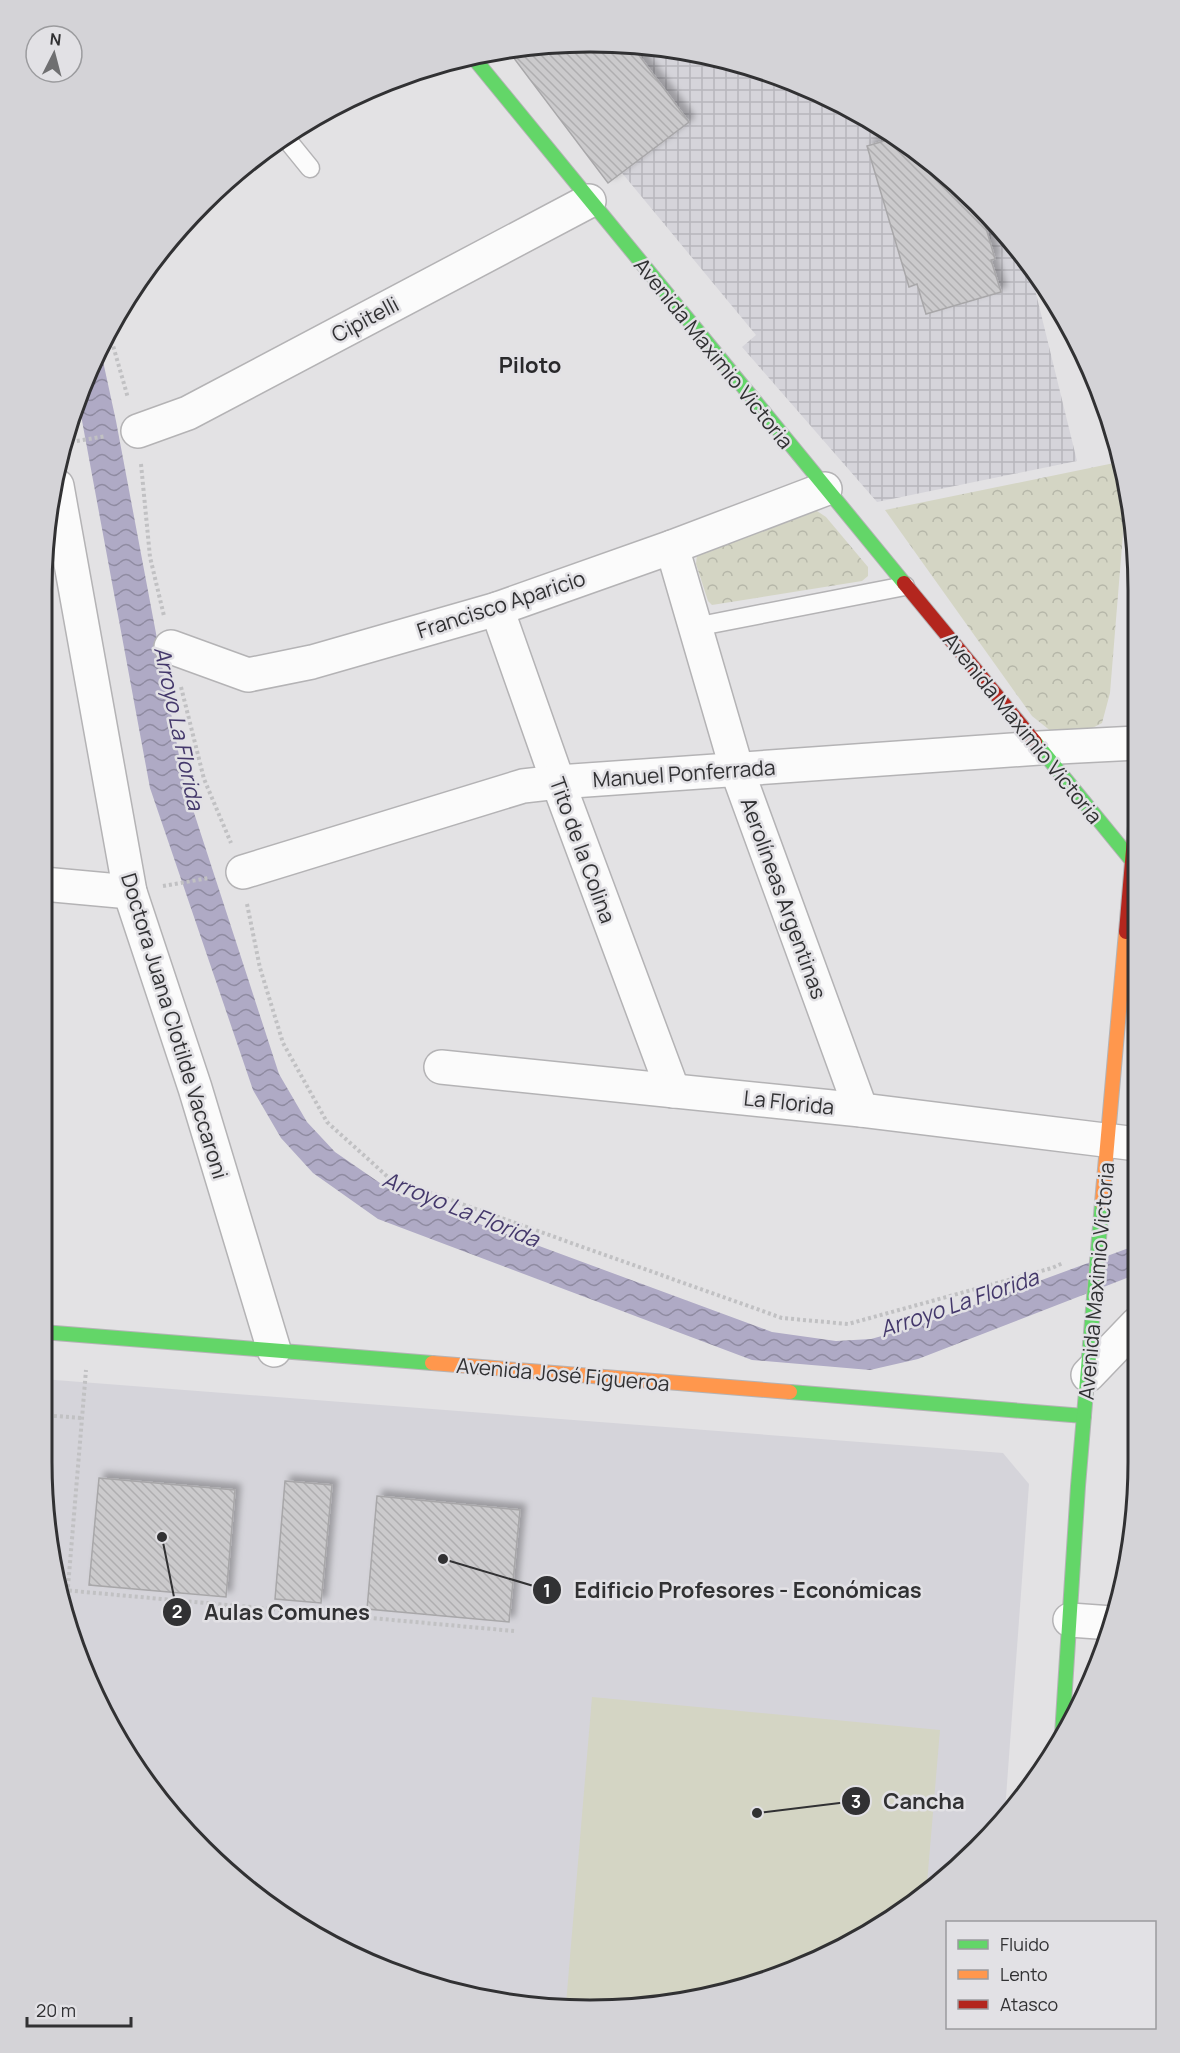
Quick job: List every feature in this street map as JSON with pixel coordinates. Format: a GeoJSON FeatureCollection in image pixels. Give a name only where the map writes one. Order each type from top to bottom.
{"type":"FeatureCollection","features":[{"type":"Feature","properties":{"kind":"street","name":"Avenida Maximio Victoria"},"geometry":{"type":"LineString","coordinates":[[478,65],[1128,856]]}},
{"type":"Feature","properties":{"kind":"street","name":"Cipitelli"},"geometry":{"type":"LineString","coordinates":[[138,430],[188,413],[589,201]]}},
{"type":"Feature","properties":{"kind":"street","name":"Francisco Aparicio"},"geometry":{"type":"LineString","coordinates":[[171,647],[248,675],[312,662],[497,609],[672,547],[825,489]]}},
{"type":"Feature","properties":{"kind":"street","name":"Doctora Juana Clotilde Vaccaroni"},"geometry":{"type":"LineString","coordinates":[[60,503],[130,892],[195,1088],[274,1350]]}},
{"type":"Feature","properties":{"kind":"street","name":"Aerolíneas Argentinas"},"geometry":{"type":"LineString","coordinates":[[672,547],[737,770],[861,1110]]}},
{"type":"Feature","properties":{"kind":"street","name":"Tito de la Colina"},"geometry":{"type":"LineString","coordinates":[[497,609],[558,782],[673,1090]]}},
{"type":"Feature","properties":{"kind":"street","name":"Manuel Ponferrada"},"geometry":{"type":"LineString","coordinates":[[243,872],[523,786],[1128,743]]}},
{"type":"Feature","properties":{"kind":"street"},"geometry":{"type":"LineString","coordinates":[[52,885],[130,892]]}},
{"type":"Feature","properties":{"kind":"street","name":"Avenida Maximio Victoria"},"geometry":{"type":"LineString","coordinates":[[1063,1717],[1084,1416],[1100,1246],[1123,1142],[1128,1002]]}},
{"type":"Feature","properties":{"kind":"street","name":"La Florida"},"geometry":{"type":"LineString","coordinates":[[441,1067],[861,1110],[1123,1142]]}},
{"type":"Feature","properties":{"kind":"street","name":"Avenida José Figueroa"},"geometry":{"type":"LineString","coordinates":[[52,1333],[1084,1416]]}},
{"type":"Feature","properties":{"kind":"street"},"geometry":{"type":"LineString","coordinates":[[1088,1375],[1128,1333]]}},
{"type":"Feature","properties":{"kind":"street"},"geometry":{"type":"LineString","coordinates":[[1070,1620],[1103,1622]]}},
{"type":"Feature","properties":{"kind":"lane"},"geometry":{"type":"LineString","coordinates":[[290,144],[310,168]]}},
{"type":"Feature","properties":{"kind":"lane"},"geometry":{"type":"LineString","coordinates":[[695,627],[905,586]]}},
{"type":"Feature","properties":{"kind":"path"},"geometry":{"type":"LineString","coordinates":[[113,344],[138,430],[150,557],[204,779],[243,872],[248,917],[260,968],[283,1043],[327,1122],[389,1178],[782,1318],[848,1324],[1052,1268],[1100,1246]]}},
{"type":"Feature","properties":{"kind":"path"},"geometry":{"type":"LineString","coordinates":[[74,441],[138,430]]}},
{"type":"Feature","properties":{"kind":"path"},"geometry":{"type":"LineString","coordinates":[[130,892],[243,872]]}},
{"type":"Feature","properties":{"kind":"path"},"geometry":{"type":"LineString","coordinates":[[66,1581],[89,1336]]}},
{"type":"Feature","properties":{"kind":"path"},"geometry":{"type":"LineString","coordinates":[[52,1416],[82,1418]]}},
{"type":"Feature","properties":{"kind":"path"},"geometry":{"type":"LineString","coordinates":[[68,1591],[514,1631]]}},
{"type":"Feature","properties":{"kind":"shaded area"},"geometry":{"type":"Polygon","coordinates":[[[590,52],[660,57],[695,63],[763,81],[796,93],[828,108],[889,143],[944,186],[970,210],[994,236],[1035,288],[1077,461],[877,502],[742,347],[756,335],[622,173],[522,57],[590,52]]]}},
{"type":"Feature","properties":{"kind":"shaded area"},"geometry":{"type":"Polygon","coordinates":[[[52,1380],[1003,1453],[1029,1484],[1006,1803],[970,1843],[944,1867],[889,1910],[828,1945],[763,1972],[695,1990],[660,1996],[590,2000],[520,1996],[485,1990],[417,1972],[384,1960],[321,1928],[291,1910],[236,1867],[210,1843],[164,1790],[143,1762],[108,1701],[93,1669],[71,1602],[57,1533],[54,1498],[52,1380]]]}},
{"type":"Feature","properties":{"kind":"green space"},"geometry":{"type":"Polygon","coordinates":[[[1112,463],[1124,527],[1110,693],[1102,723],[1079,735],[1052,732],[1032,716],[885,510],[1112,463]]]}},
{"type":"Feature","properties":{"kind":"green space"},"geometry":{"type":"Polygon","coordinates":[[[814,509],[826,517],[868,567],[868,576],[862,581],[712,605],[708,601],[696,564],[697,554],[814,509]]]}},
{"type":"Feature","properties":{"kind":"green space"},"geometry":{"type":"Polygon","coordinates":[[[592,1697],[940,1730],[927,1881],[889,1910],[828,1945],[796,1960],[729,1982],[660,1996],[566,1999],[592,1697]]]}},
{"type":"Feature","properties":{"kind":"water"},"geometry":{"type":"Polygon","coordinates":[[[103,362],[184,782],[279,1074],[307,1122],[335,1152],[393,1192],[772,1332],[836,1341],[871,1339],[914,1327],[1128,1248],[1128,1277],[918,1359],[870,1370],[752,1360],[378,1219],[313,1173],[281,1138],[253,1090],[150,788],[81,416],[103,362]]]}},
{"type":"Feature","properties":{"kind":"building"},"geometry":{"type":"Polygon","coordinates":[[[590,52],[639,55],[689,122],[608,183],[514,58],[590,52]]]}},
{"type":"Feature","properties":{"kind":"building"},"geometry":{"type":"Polygon","coordinates":[[[885,141],[889,143],[944,186],[986,227],[995,259],[991,260],[1001,292],[926,314],[917,284],[909,287],[867,146],[885,141]]]}},
{"type":"Feature","properties":{"kind":"building"},"geometry":{"type":"Polygon","coordinates":[[[99,1478],[235,1490],[226,1597],[89,1585],[99,1478]]]}},
{"type":"Feature","properties":{"kind":"building"},"geometry":{"type":"Polygon","coordinates":[[[285,1481],[332,1485],[321,1603],[275,1599],[285,1481]]]}},
{"type":"Feature","properties":{"kind":"building"},"geometry":{"type":"Polygon","coordinates":[[[377,1496],[520,1510],[509,1622],[367,1609],[377,1496]]]}},
{"type":"Feature","properties":{"kind":"traffic: fast"},"geometry":{"type":"LineString","coordinates":[[479,64],[904,583]]}},
{"type":"Feature","properties":{"kind":"traffic: fast"},"geometry":{"type":"LineString","coordinates":[[1035,742],[1128,856]]}},
{"type":"Feature","properties":{"kind":"traffic: fast"},"geometry":{"type":"LineString","coordinates":[[1063,1717],[1078,1486],[1102,1203]]}},
{"type":"Feature","properties":{"kind":"traffic: fast"},"geometry":{"type":"LineString","coordinates":[[52,1333],[432,1363]]}},
{"type":"Feature","properties":{"kind":"traffic: fast"},"geometry":{"type":"LineString","coordinates":[[790,1392],[1084,1416]]}},
{"type":"Feature","properties":{"kind":"traffic: slow"},"geometry":{"type":"LineString","coordinates":[[1102,1203],[1126,932]]}},
{"type":"Feature","properties":{"kind":"traffic: slow"},"geometry":{"type":"LineString","coordinates":[[432,1363],[790,1392]]}},
{"type":"Feature","properties":{"kind":"traffic: jam"},"geometry":{"type":"LineString","coordinates":[[904,583],[1035,742]]}},
{"type":"Feature","properties":{"kind":"traffic: jam"},"geometry":{"type":"LineString","coordinates":[[1126,932],[1128,909]]}},
{"type":"Feature","properties":{"kind":"place","name":"Aulas Comunes"},"geometry":{"type":"Point","coordinates":[162,1537]}},
{"type":"Feature","properties":{"kind":"place","name":"Edificio Profesores - Económicas"},"geometry":{"type":"Point","coordinates":[443,1559]}},
{"type":"Feature","properties":{"kind":"place","name":"Cancha"},"geometry":{"type":"Point","coordinates":[757,1813]}},
{"type":"Feature","properties":{"kind":"district","name":"Piloto"},"geometry":{"type":"Point","coordinates":[530,365]}},
{"type":"Feature","properties":{"kind":"water label","name":"Arroyo La Florida"},"geometry":{"type":"Point","coordinates":[179,728]}},
{"type":"Feature","properties":{"kind":"water label","name":"Arroyo La Florida"},"geometry":{"type":"Point","coordinates":[461,1209]}},
{"type":"Feature","properties":{"kind":"water label","name":"Arroyo La Florida"},"geometry":{"type":"Point","coordinates":[959,1303]}}]}
